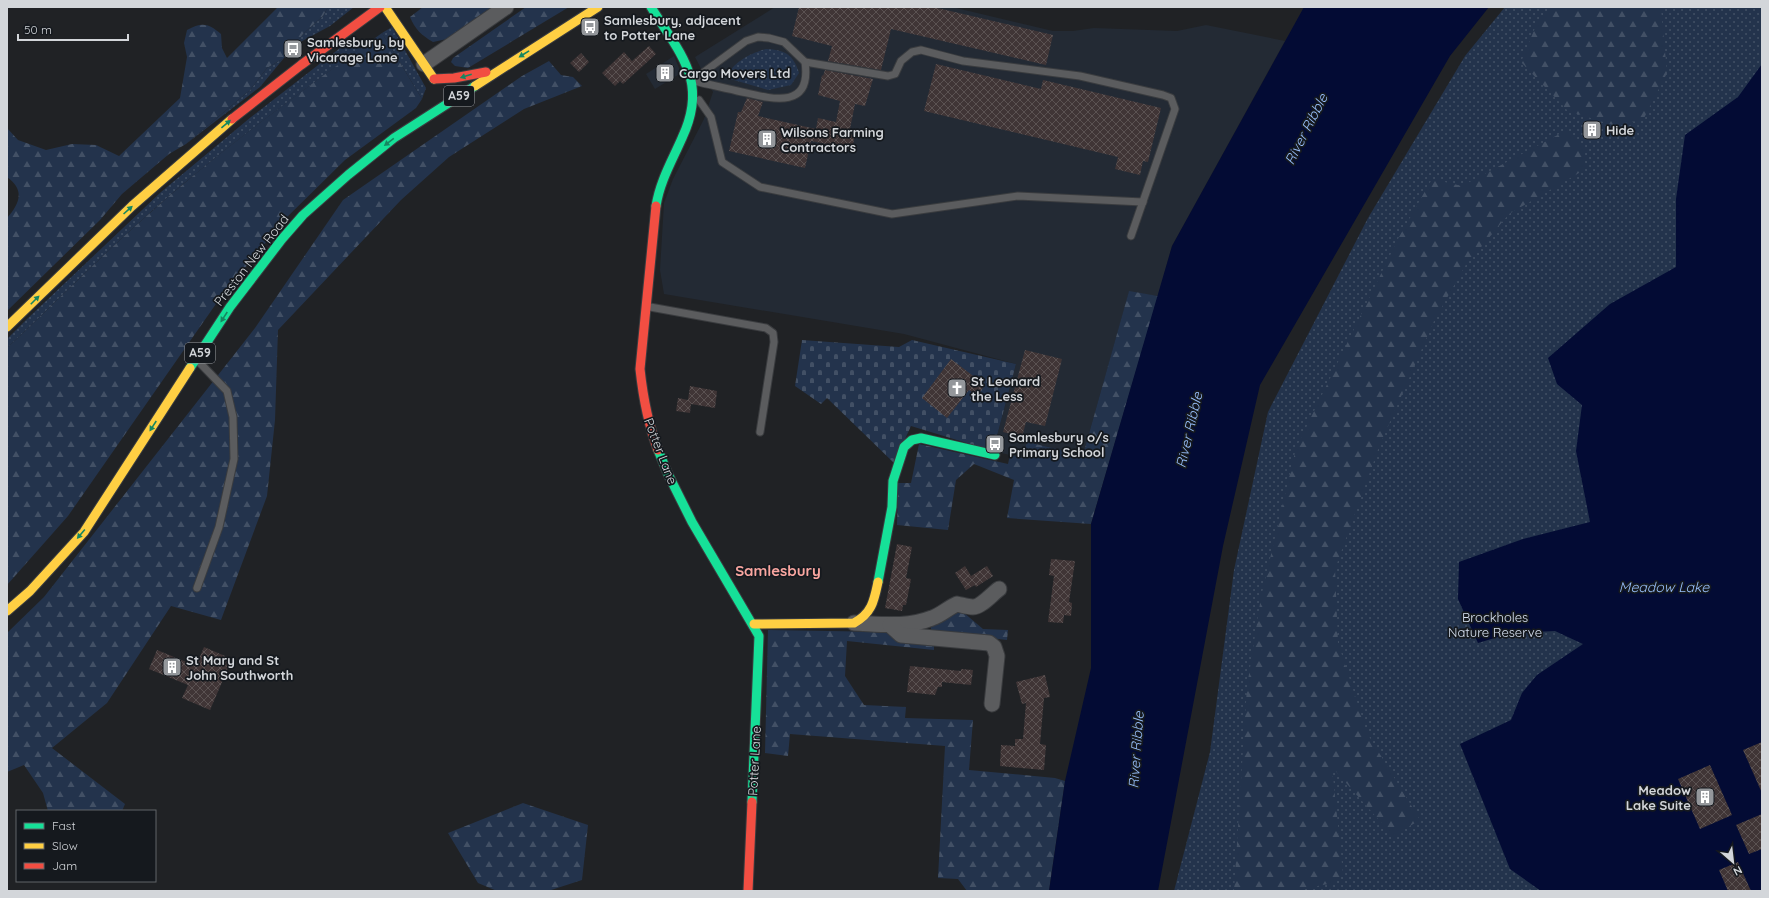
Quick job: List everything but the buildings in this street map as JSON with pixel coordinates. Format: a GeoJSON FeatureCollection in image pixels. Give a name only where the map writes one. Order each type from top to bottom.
{"type":"FeatureCollection","features":[{"type":"Feature","properties":{"kind":"main road"},"geometry":{"type":"LineString","coordinates":[[385,7],[434,79],[438,91]]}},
{"type":"Feature","properties":{"kind":"main road","name":"Preston New Road"},"geometry":{"type":"LineString","coordinates":[[7,611],[30,591],[84,532],[230,307],[282,239],[303,216],[324,195],[372,155],[422,120],[598,7]]}},
{"type":"Feature","properties":{"kind":"main road","name":"Potter Lane"},"geometry":{"type":"LineString","coordinates":[[651,7],[687,67],[692,81],[694,102],[692,112],[662,180],[652,218],[648,306],[640,367],[646,412],[663,464],[696,530],[754,624],[759,636],[748,891]]}},
{"type":"Feature","properties":{"kind":"main road"},"geometry":{"type":"LineString","coordinates":[[7,327],[83,251],[175,167],[294,69],[377,9]]}},
{"type":"Feature","properties":{"kind":"main road"},"geometry":{"type":"LineString","coordinates":[[434,79],[454,80],[470,74],[497,71]]}},
{"type":"Feature","properties":{"kind":"main road"},"geometry":{"type":"LineString","coordinates":[[422,120],[436,100]]}},
{"type":"Feature","properties":{"kind":"main road"},"geometry":{"type":"LineString","coordinates":[[754,624],[854,623],[865,617],[875,598],[892,507],[893,481],[904,447],[912,440],[921,438],[995,456]]}},
{"type":"Feature","properties":{"kind":"street"},"geometry":{"type":"LineString","coordinates":[[424,64],[506,7]]}},
{"type":"Feature","properties":{"kind":"street"},"geometry":{"type":"LineString","coordinates":[[854,623],[890,625],[908,624],[933,618],[957,604],[973,607],[983,603],[986,598],[999,589]]}},
{"type":"Feature","properties":{"kind":"street"},"geometry":{"type":"LineString","coordinates":[[890,625],[901,635],[989,643],[994,647],[997,656],[992,704]]}},
{"type":"Feature","properties":{"kind":"lane"},"geometry":{"type":"LineString","coordinates":[[692,81],[746,41],[758,37],[784,42],[805,62],[888,76],[895,74],[901,61],[912,52],[921,50],[963,62],[1080,76],[1163,95],[1171,98],[1175,109],[1131,236]]}},
{"type":"Feature","properties":{"kind":"lane"},"geometry":{"type":"LineString","coordinates":[[692,81],[774,99],[790,97],[802,90],[807,76],[805,62]]}},
{"type":"Feature","properties":{"kind":"lane"},"geometry":{"type":"LineString","coordinates":[[694,93],[711,116],[722,162],[760,187],[892,214],[1018,196],[1143,202]]}},
{"type":"Feature","properties":{"kind":"lane"},"geometry":{"type":"LineString","coordinates":[[648,306],[766,328],[773,334],[774,342],[760,432]]}},
{"type":"Feature","properties":{"kind":"lane"},"geometry":{"type":"LineString","coordinates":[[196,359],[227,391],[233,417],[234,459],[219,527],[197,588]]}},
{"type":"Feature","properties":{"kind":"shaded area"},"geometry":{"type":"Polygon","coordinates":[[[775,7],[952,7],[1053,31],[1073,31],[1094,28],[1177,31],[1206,25],[1285,41],[1172,246],[1158,296],[1129,292],[1083,455],[1027,442],[1022,458],[993,451],[1016,364],[904,334],[664,294],[660,270],[664,203],[673,179],[704,119],[713,92],[695,57],[775,7]]]}},
{"type":"Feature","properties":{"kind":"shaded area"},"geometry":{"type":"Polygon","coordinates":[[[674,56],[681,73],[655,89],[646,74],[674,56]]]}},
{"type":"Feature","properties":{"kind":"green space"},"geometry":{"type":"Polygon","coordinates":[[[278,7],[328,7],[323,16],[303,34],[284,58],[267,68],[250,90],[186,144],[169,154],[122,194],[100,220],[7,311],[7,218],[15,207],[19,197],[13,182],[7,177],[7,128],[18,140],[46,150],[72,144],[96,145],[119,156],[180,98],[187,57],[184,43],[187,30],[205,25],[216,30],[221,34],[222,48],[227,58],[278,7]]]}},
{"type":"Feature","properties":{"kind":"green space"},"geometry":{"type":"Polygon","coordinates":[[[328,7],[354,7],[330,26],[293,46],[303,34],[323,16],[328,7]]]}},
{"type":"Feature","properties":{"kind":"green space"},"geometry":{"type":"Polygon","coordinates":[[[423,7],[492,7],[447,39],[433,42],[419,31],[410,17],[423,7]]]}},
{"type":"Feature","properties":{"kind":"green space"},"geometry":{"type":"Polygon","coordinates":[[[526,7],[569,7],[468,68],[455,66],[451,62],[453,58],[526,7]]]}},
{"type":"Feature","properties":{"kind":"green space","name":"Brockholes Nature Reserve"},"geometry":{"type":"Polygon","coordinates":[[[1505,7],[1762,7],[1762,891],[1174,891],[1210,752],[1234,570],[1268,412],[1368,218],[1465,56],[1505,7]]]}},
{"type":"Feature","properties":{"kind":"green space"},"geometry":{"type":"Polygon","coordinates":[[[1551,7],[1655,7],[1661,9],[1667,73],[1643,120],[1613,125],[1568,111],[1521,62],[1537,23],[1551,7]]]}},
{"type":"Feature","properties":{"kind":"green space"},"geometry":{"type":"Polygon","coordinates":[[[392,27],[426,88],[422,99],[382,33],[392,27]]]}},
{"type":"Feature","properties":{"kind":"green space"},"geometry":{"type":"Polygon","coordinates":[[[382,33],[422,99],[416,108],[345,160],[284,220],[218,301],[68,516],[7,585],[7,348],[90,268],[199,171],[289,100],[382,33]]]}},
{"type":"Feature","properties":{"kind":"green space"},"geometry":{"type":"Polygon","coordinates":[[[353,38],[360,49],[248,132],[167,198],[107,252],[7,348],[7,339],[161,192],[251,117],[353,38]]]}},
{"type":"Feature","properties":{"kind":"green space"},"geometry":{"type":"Polygon","coordinates":[[[766,49],[783,52],[794,61],[799,73],[791,85],[768,90],[727,78],[729,73],[742,59],[766,49]]]}},
{"type":"Feature","properties":{"kind":"green space"},"geometry":{"type":"Polygon","coordinates":[[[284,58],[260,87],[186,144],[250,90],[267,68],[284,58]]]}},
{"type":"Feature","properties":{"kind":"green space"},"geometry":{"type":"Polygon","coordinates":[[[549,61],[561,75],[573,77],[582,86],[524,109],[449,157],[401,200],[278,330],[275,420],[267,496],[221,620],[171,606],[107,703],[52,748],[125,804],[122,810],[48,810],[43,793],[24,765],[7,772],[7,633],[44,597],[255,328],[343,200],[522,76],[549,61]]]}},
{"type":"Feature","properties":{"kind":"green space"},"geometry":{"type":"Polygon","coordinates":[[[1567,130],[1584,147],[1584,170],[1509,214],[1465,266],[1434,321],[1379,447],[1335,569],[1338,643],[1367,733],[1420,820],[1393,836],[1332,767],[1343,874],[1333,883],[1302,889],[1302,891],[1234,891],[1247,687],[1261,597],[1296,448],[1399,237],[1432,179],[1462,186],[1567,130]]]}},
{"type":"Feature","properties":{"kind":"green space"},"geometry":{"type":"Polygon","coordinates":[[[1129,291],[1158,296],[1091,524],[1007,518],[1014,480],[974,464],[956,480],[948,530],[897,525],[898,483],[911,483],[919,444],[1008,464],[1010,455],[1022,458],[1027,442],[1083,455],[1129,291]]]}},
{"type":"Feature","properties":{"kind":"green space"},"geometry":{"type":"Polygon","coordinates":[[[802,340],[899,347],[912,340],[1016,364],[993,451],[911,426],[894,463],[827,398],[821,404],[795,386],[802,340]]]}},
{"type":"Feature","properties":{"kind":"green space"},"geometry":{"type":"Polygon","coordinates":[[[959,610],[983,629],[1008,630],[1007,640],[931,631],[931,624],[959,610]]]}},
{"type":"Feature","properties":{"kind":"green space"},"geometry":{"type":"Polygon","coordinates":[[[768,630],[888,632],[934,644],[934,650],[847,641],[845,676],[864,705],[906,707],[905,718],[973,720],[969,770],[1055,778],[1065,781],[1049,891],[967,891],[958,879],[938,878],[945,746],[790,734],[788,756],[765,753],[768,630]]]}},
{"type":"Feature","properties":{"kind":"green space"},"geometry":{"type":"Polygon","coordinates":[[[523,803],[588,825],[582,880],[548,891],[497,891],[478,883],[448,833],[523,803]]]}},
{"type":"Feature","properties":{"kind":"water","name":"River Ribble"},"geometry":{"type":"Polygon","coordinates":[[[1304,7],[1489,7],[1450,56],[1260,385],[1223,546],[1158,891],[1049,891],[1065,781],[1091,668],[1091,524],[1172,246],[1304,7]]]}},
{"type":"Feature","properties":{"kind":"water","name":"Meadow Lake"},"geometry":{"type":"Polygon","coordinates":[[[1762,64],[1762,891],[1541,891],[1510,869],[1460,744],[1511,720],[1522,693],[1537,675],[1583,644],[1555,631],[1511,633],[1478,643],[1458,599],[1459,562],[1523,539],[1590,522],[1576,451],[1582,405],[1557,384],[1548,358],[1610,304],[1676,267],[1676,199],[1685,135],[1738,97],[1762,64]]]}},
{"type":"Feature","properties":{"kind":"traffic: fast"},"geometry":{"type":"LineString","coordinates":[[651,7],[681,54],[688,69],[692,84],[693,100],[690,118],[663,180],[656,206]]}},
{"type":"Feature","properties":{"kind":"traffic: fast"},"geometry":{"type":"LineString","coordinates":[[190,368],[230,307],[282,239],[303,215],[348,175],[394,138],[475,86]]}},
{"type":"Feature","properties":{"kind":"traffic: fast"},"geometry":{"type":"LineString","coordinates":[[878,582],[892,507],[893,481],[904,447],[912,440],[921,438],[995,455]]}},
{"type":"Feature","properties":{"kind":"traffic: fast"},"geometry":{"type":"LineString","coordinates":[[658,450],[668,474],[692,522],[759,636],[752,802]]}},
{"type":"Feature","properties":{"kind":"traffic: slow"},"geometry":{"type":"LineString","coordinates":[[385,7],[434,79]]}},
{"type":"Feature","properties":{"kind":"traffic: slow"},"geometry":{"type":"LineString","coordinates":[[475,86],[598,7]]}},
{"type":"Feature","properties":{"kind":"traffic: slow"},"geometry":{"type":"LineString","coordinates":[[7,327],[132,206],[232,119]]}},
{"type":"Feature","properties":{"kind":"traffic: slow"},"geometry":{"type":"LineString","coordinates":[[7,611],[30,591],[84,532],[190,368]]}},
{"type":"Feature","properties":{"kind":"traffic: slow"},"geometry":{"type":"LineString","coordinates":[[754,624],[854,623],[865,615],[871,606],[878,582]]}},
{"type":"Feature","properties":{"kind":"traffic: jam"},"geometry":{"type":"LineString","coordinates":[[232,119],[301,65],[380,7]]}},
{"type":"Feature","properties":{"kind":"traffic: jam"},"geometry":{"type":"LineString","coordinates":[[434,79],[454,78],[486,72]]}},
{"type":"Feature","properties":{"kind":"traffic: jam"},"geometry":{"type":"LineString","coordinates":[[656,206],[640,369],[646,410],[658,450]]}},
{"type":"Feature","properties":{"kind":"traffic: jam"},"geometry":{"type":"LineString","coordinates":[[748,891],[752,802]]}},
{"type":"Feature","properties":{"kind":"place","name":"Samlesbury, adjacent to Potter Lane"},"geometry":{"type":"Point","coordinates":[590,27]}},
{"type":"Feature","properties":{"kind":"place","name":"Samlesbury, by Vicarage Lane"},"geometry":{"type":"Point","coordinates":[293,49]}},
{"type":"Feature","properties":{"kind":"place","name":"Cargo Movers Ltd"},"geometry":{"type":"Point","coordinates":[665,73]}},
{"type":"Feature","properties":{"kind":"place","name":"Hide"},"geometry":{"type":"Point","coordinates":[1592,130]}},
{"type":"Feature","properties":{"kind":"place","name":"Wilsons Farming Contractors"},"geometry":{"type":"Point","coordinates":[767,139]}},
{"type":"Feature","properties":{"kind":"place","name":"St Leonard the Less"},"geometry":{"type":"Point","coordinates":[957,388]}},
{"type":"Feature","properties":{"kind":"place","name":"Samlesbury o/s Primary School"},"geometry":{"type":"Point","coordinates":[995,444]}},
{"type":"Feature","properties":{"kind":"place","name":"St Mary and St John Southworth"},"geometry":{"type":"Point","coordinates":[172,667]}},
{"type":"Feature","properties":{"kind":"place","name":"Meadow Lake Suite"},"geometry":{"type":"Point","coordinates":[1705,797]}},
{"type":"Feature","properties":{"kind":"district","name":"Samlesbury"},"geometry":{"type":"Point","coordinates":[778,571]}}]}
